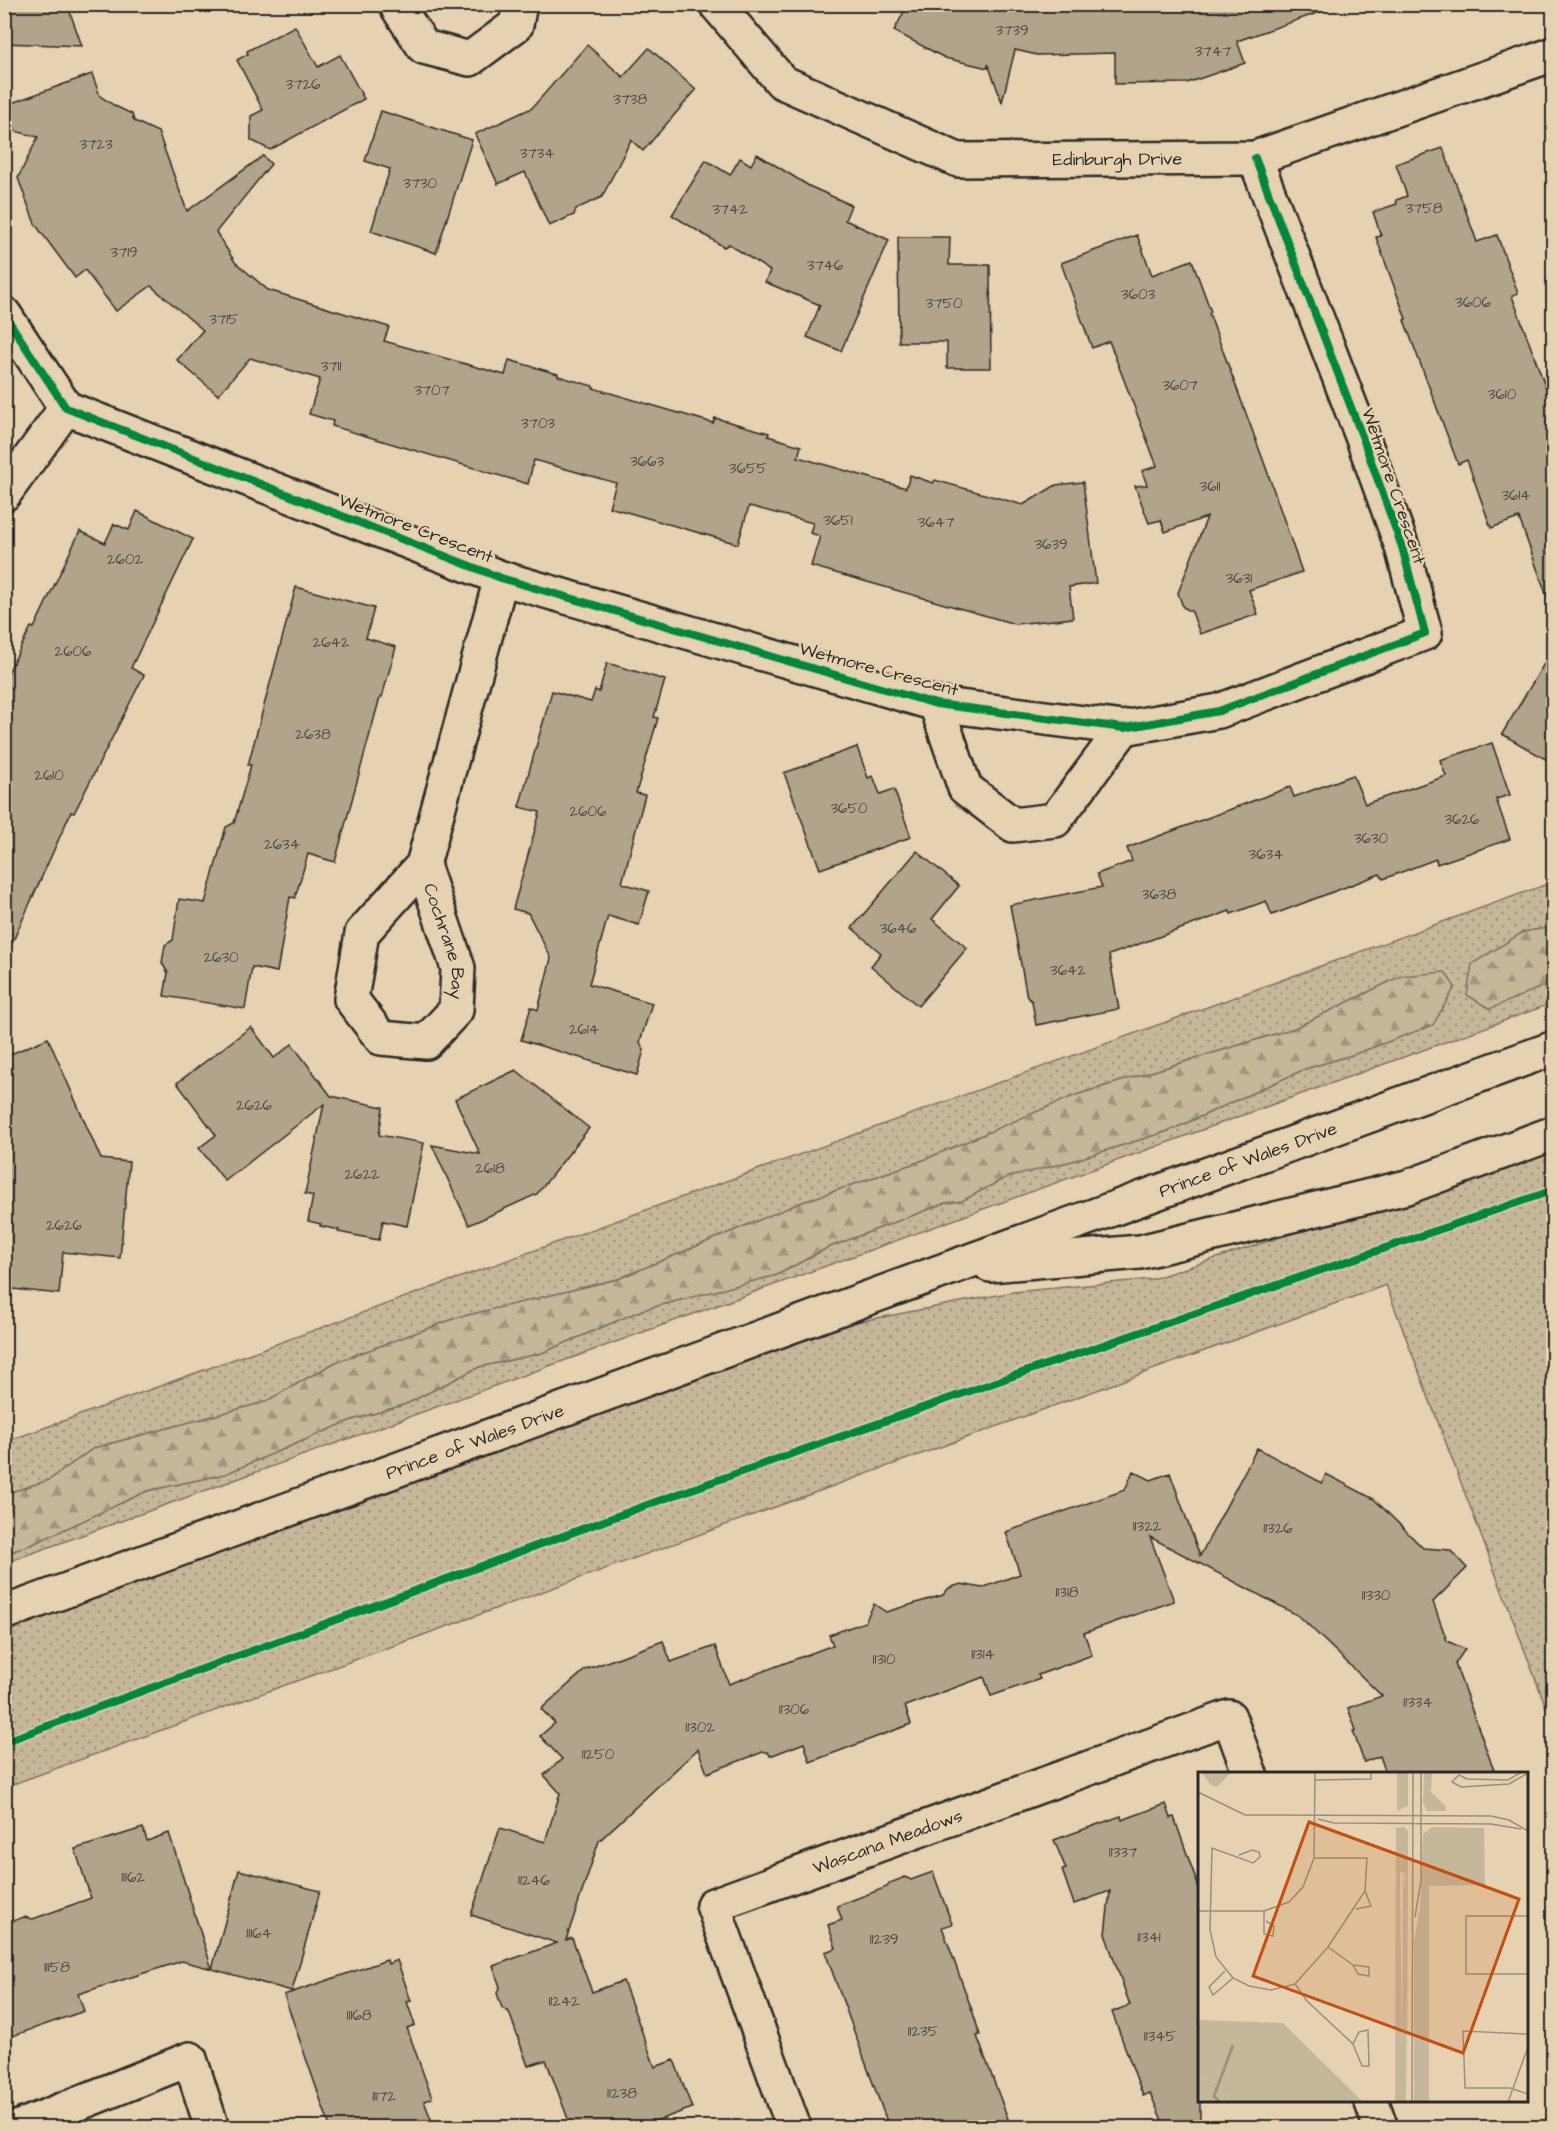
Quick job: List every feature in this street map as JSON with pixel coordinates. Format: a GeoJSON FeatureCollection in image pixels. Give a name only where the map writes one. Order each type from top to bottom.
{"type":"FeatureCollection","features":[{"type":"Feature","properties":{"kind":"street"},"geometry":{"type":"LineString","coordinates":[[399,4],[398,8],[424,47],[470,59],[516,25],[520,4]]}},
{"type":"Feature","properties":{"kind":"street","name":"Edinburgh Drive"},"geometry":{"type":"LineString","coordinates":[[716,4],[782,82],[958,160],[1255,158],[1554,54]]}},
{"type":"Feature","properties":{"kind":"street","name":"Wetmore Crescent"},"geometry":{"type":"LineString","coordinates":[[66,408],[501,578],[936,704],[1124,728],[1219,711],[1425,633],[1402,547],[1362,436],[1255,158]]}},
{"type":"Feature","properties":{"kind":"street"},"geometry":{"type":"LineString","coordinates":[[4,314],[66,408],[4,494]]}},
{"type":"Feature","properties":{"kind":"street","name":"Cochrane Bay"},"geometry":{"type":"LineString","coordinates":[[423,866],[458,968],[456,1010],[426,1042],[381,1038],[351,999],[362,933],[423,866],[501,578]]}},
{"type":"Feature","properties":{"kind":"street","name":"Wetmore Crescent"},"geometry":{"type":"LineString","coordinates":[[936,704],[965,788],[1013,825],[1055,820],[1124,728]]}},
{"type":"Feature","properties":{"kind":"street","name":"Prince of Wales Drive"},"geometry":{"type":"LineString","coordinates":[[4,1613],[1554,1048]]}},
{"type":"Feature","properties":{"kind":"street","name":"Prince of Wales Drive"},"geometry":{"type":"LineString","coordinates":[[944,1269],[1140,1252],[1407,1187],[1554,1133]]}},
{"type":"Feature","properties":{"kind":"street","name":"Wascana Meadows"},"geometry":{"type":"LineString","coordinates":[[794,2127],[713,1905],[1229,1717],[1250,1772]]}},
{"type":"Feature","properties":{"kind":"street"},"geometry":{"type":"LineString","coordinates":[[16,2127],[190,2058],[212,2127]]}},
{"type":"Feature","properties":{"kind":"street"},"geometry":{"type":"LineString","coordinates":[[1372,2102],[1381,2127]]}},
{"type":"Feature","properties":{"kind":"green space"},"geometry":{"type":"Polygon","coordinates":[[[1553,882],[1553,927],[1523,932],[1533,990],[1553,982],[1553,1003],[5,1563],[5,1554],[35,1543],[147,1491],[225,1474],[349,1421],[406,1404],[479,1367],[542,1353],[642,1310],[777,1275],[827,1248],[945,1203],[962,1200],[1005,1178],[1072,1161],[1171,1130],[1305,1069],[1355,1054],[1432,1025],[1401,976],[1295,1028],[1076,1095],[921,1161],[800,1203],[618,1279],[456,1318],[334,1363],[265,1402],[94,1448],[49,1480],[5,1494],[5,1442],[1553,882]]]}},
{"type":"Feature","properties":{"kind":"green space"},"geometry":{"type":"Polygon","coordinates":[[[1553,927],[1553,982],[1490,1009],[1467,995],[1472,964],[1523,932],[1553,927]]]}},
{"type":"Feature","properties":{"kind":"green space"},"geometry":{"type":"Polygon","coordinates":[[[1445,972],[1455,987],[1433,1025],[1355,1054],[1305,1069],[1171,1130],[1072,1161],[1005,1178],[962,1201],[945,1203],[827,1248],[777,1275],[642,1310],[542,1353],[479,1367],[406,1404],[349,1421],[225,1474],[147,1491],[35,1543],[5,1554],[5,1494],[49,1480],[94,1448],[265,1402],[334,1363],[456,1318],[618,1279],[800,1203],[921,1161],[1076,1095],[1295,1028],[1401,976],[1445,972]]]}},
{"type":"Feature","properties":{"kind":"green space"},"geometry":{"type":"Polygon","coordinates":[[[1553,1149],[1553,1725],[1386,1285],[5,1787],[5,1628],[836,1326],[1013,1292],[1152,1279],[1553,1149]]]}},
{"type":"Feature","properties":{"kind":"building"},"geometry":{"type":"Polygon","coordinates":[[[4,4],[67,4],[82,46],[4,43],[4,4]]]}},
{"type":"Feature","properties":{"kind":"building"},"geometry":{"type":"Polygon","coordinates":[[[908,4],[1325,4],[1326,10],[1237,41],[1245,63],[1187,83],[1115,84],[1115,53],[1037,55],[1015,50],[1002,102],[988,64],[988,68],[945,58],[894,31],[908,4]]]}},
{"type":"Feature","properties":{"kind":"building"},"geometry":{"type":"Polygon","coordinates":[[[295,26],[318,67],[340,55],[364,99],[270,150],[251,140],[251,116],[263,110],[237,60],[248,54],[247,51],[295,26]]]}},
{"type":"Feature","properties":{"kind":"building"},"geometry":{"type":"Polygon","coordinates":[[[587,45],[623,77],[649,48],[696,90],[643,151],[631,140],[602,197],[576,209],[574,215],[549,226],[525,172],[498,184],[475,134],[532,108],[587,45]]]}},
{"type":"Feature","properties":{"kind":"building"},"geometry":{"type":"Polygon","coordinates":[[[92,74],[100,96],[132,114],[134,121],[158,132],[187,211],[263,156],[271,164],[216,232],[235,262],[268,290],[389,327],[384,341],[505,375],[509,360],[558,374],[558,376],[593,386],[593,388],[713,423],[715,418],[769,433],[768,436],[801,446],[798,457],[906,488],[910,475],[933,483],[935,480],[1023,505],[1056,485],[1083,482],[1096,583],[1069,587],[1073,618],[1015,624],[811,566],[820,536],[810,533],[813,523],[749,506],[738,544],[609,507],[616,483],[534,460],[528,484],[332,426],[333,421],[309,414],[320,379],[250,358],[218,395],[177,360],[203,330],[151,286],[116,311],[85,270],[75,278],[35,224],[18,178],[38,137],[15,131],[6,105],[92,74]]]}},
{"type":"Feature","properties":{"kind":"building"},"geometry":{"type":"Polygon","coordinates":[[[381,111],[472,140],[436,253],[371,231],[390,169],[365,161],[381,111]]]}},
{"type":"Feature","properties":{"kind":"building"},"geometry":{"type":"Polygon","coordinates":[[[1443,148],[1477,242],[1497,235],[1518,293],[1512,296],[1554,410],[1554,601],[1549,602],[1519,518],[1491,528],[1467,460],[1458,464],[1404,320],[1406,319],[1376,237],[1381,236],[1373,212],[1397,204],[1396,200],[1407,196],[1396,164],[1443,148]]]}},
{"type":"Feature","properties":{"kind":"building"},"geometry":{"type":"Polygon","coordinates":[[[757,154],[809,186],[851,205],[845,220],[889,240],[841,351],[807,337],[820,305],[765,282],[770,271],[729,244],[724,247],[672,215],[706,160],[730,175],[740,158],[751,165],[757,154]]]}},
{"type":"Feature","properties":{"kind":"building"},"geometry":{"type":"Polygon","coordinates":[[[1137,235],[1152,275],[1192,260],[1302,572],[1249,590],[1258,614],[1200,634],[1192,612],[1183,607],[1178,593],[1207,517],[1165,532],[1161,520],[1149,523],[1135,486],[1147,485],[1142,471],[1157,466],[1109,341],[1092,348],[1061,263],[1137,235]]]}},
{"type":"Feature","properties":{"kind":"building"},"geometry":{"type":"Polygon","coordinates":[[[898,237],[950,237],[949,265],[990,265],[991,368],[947,368],[947,342],[899,342],[898,237]]]}},
{"type":"Feature","properties":{"kind":"building"},"geometry":{"type":"Polygon","coordinates":[[[137,511],[193,539],[131,668],[144,675],[74,813],[71,812],[4,961],[4,681],[31,627],[34,628],[80,531],[105,543],[114,524],[129,530],[137,511]]]}},
{"type":"Feature","properties":{"kind":"building"},"geometry":{"type":"Polygon","coordinates":[[[296,587],[374,608],[366,638],[396,647],[335,862],[308,854],[295,898],[290,897],[277,972],[252,967],[245,1009],[164,996],[168,973],[162,963],[165,945],[173,940],[179,899],[205,903],[226,827],[234,823],[251,765],[248,765],[296,587]]]}},
{"type":"Feature","properties":{"kind":"building"},"geometry":{"type":"Polygon","coordinates":[[[1554,647],[1554,764],[1502,734],[1554,647]]]}},
{"type":"Feature","properties":{"kind":"building"},"geometry":{"type":"Polygon","coordinates":[[[607,663],[665,680],[654,717],[658,718],[636,793],[645,795],[622,883],[649,891],[639,925],[608,916],[589,984],[652,1003],[640,1042],[644,1050],[637,1075],[521,1040],[531,1007],[538,1010],[551,958],[528,913],[513,909],[540,812],[519,807],[552,691],[591,702],[595,690],[599,692],[607,663]]]}},
{"type":"Feature","properties":{"kind":"building"},"geometry":{"type":"Polygon","coordinates":[[[1492,743],[1510,795],[1496,799],[1510,839],[1437,864],[1436,859],[1383,879],[1380,874],[1272,915],[1266,901],[1231,914],[1230,911],[1109,955],[1119,1009],[1036,1025],[1032,1001],[1027,997],[1010,905],[1102,887],[1097,874],[1132,861],[1127,848],[1290,787],[1294,797],[1353,775],[1365,804],[1446,776],[1440,760],[1492,743]]]}},
{"type":"Feature","properties":{"kind":"building"},"geometry":{"type":"Polygon","coordinates":[[[857,747],[868,778],[873,776],[880,794],[894,789],[911,837],[820,869],[784,773],[857,747]]]}},
{"type":"Feature","properties":{"kind":"building"},"geometry":{"type":"Polygon","coordinates":[[[917,851],[959,886],[932,919],[967,948],[918,1006],[871,966],[881,953],[852,928],[917,851]]]}},
{"type":"Feature","properties":{"kind":"building"},"geometry":{"type":"Polygon","coordinates":[[[251,1027],[274,1058],[292,1044],[331,1096],[383,1107],[379,1135],[424,1143],[407,1226],[383,1221],[379,1240],[338,1232],[339,1230],[308,1221],[313,1196],[305,1194],[324,1104],[225,1181],[199,1148],[216,1135],[177,1083],[251,1027]]]}},
{"type":"Feature","properties":{"kind":"building"},"geometry":{"type":"Polygon","coordinates":[[[48,1038],[101,1159],[129,1162],[120,1258],[63,1252],[59,1294],[4,1288],[4,1057],[48,1038]]]}},
{"type":"Feature","properties":{"kind":"building"},"geometry":{"type":"Polygon","coordinates":[[[516,1070],[589,1128],[537,1194],[469,1225],[432,1145],[480,1154],[455,1099],[516,1070]]]}},
{"type":"Feature","properties":{"kind":"building"},"geometry":{"type":"Polygon","coordinates":[[[1257,1448],[1322,1483],[1326,1474],[1374,1499],[1423,1548],[1450,1550],[1467,1568],[1433,1602],[1447,1641],[1465,1649],[1455,1664],[1495,1772],[1386,1772],[1380,1756],[1364,1762],[1348,1708],[1382,1696],[1299,1616],[1150,1537],[1174,1601],[1084,1633],[1092,1655],[1038,1675],[1040,1679],[991,1696],[984,1677],[905,1706],[911,1724],[810,1762],[804,1743],[770,1756],[768,1752],[763,1752],[707,1773],[698,1749],[599,1841],[566,1940],[572,1938],[592,1992],[623,1981],[655,2067],[674,2060],[692,2108],[639,2127],[571,2127],[546,2060],[528,2066],[509,2012],[502,2008],[497,1993],[500,1987],[493,1966],[557,1943],[471,1915],[500,1828],[545,1842],[560,1793],[544,1775],[562,1759],[540,1736],[555,1723],[541,1709],[585,1670],[663,1641],[671,1662],[715,1646],[729,1684],[833,1645],[829,1635],[865,1622],[874,1604],[886,1612],[943,1595],[949,1588],[961,1584],[982,1588],[1020,1574],[1006,1532],[1125,1490],[1133,1471],[1151,1480],[1170,1473],[1200,1556],[1257,1448]]]}},
{"type":"Feature","properties":{"kind":"building"},"geometry":{"type":"Polygon","coordinates":[[[1166,1804],[1171,1818],[1174,1817],[1198,1885],[1200,2127],[1165,2127],[1150,2093],[1143,2096],[1112,2012],[1130,2005],[1105,1934],[1110,1891],[1074,1904],[1062,1870],[1066,1869],[1054,1840],[1121,1816],[1122,1820],[1166,1804]]]}},
{"type":"Feature","properties":{"kind":"building"},"geometry":{"type":"Polygon","coordinates":[[[143,1828],[147,1841],[169,1833],[212,1969],[182,1961],[78,1994],[84,2011],[4,2039],[4,1924],[24,1917],[33,1919],[91,1898],[75,1849],[143,1828]]]}},
{"type":"Feature","properties":{"kind":"building"},"geometry":{"type":"Polygon","coordinates":[[[239,1870],[320,1891],[292,1991],[212,1969],[239,1870]]]}},
{"type":"Feature","properties":{"kind":"building"},"geometry":{"type":"Polygon","coordinates":[[[933,1872],[952,1924],[942,1927],[974,2016],[980,2035],[977,2036],[1011,2127],[889,2127],[825,1952],[836,1948],[828,1925],[842,1920],[837,1906],[887,1887],[890,1883],[905,1877],[911,1880],[933,1872]]]}},
{"type":"Feature","properties":{"kind":"building"},"geometry":{"type":"Polygon","coordinates":[[[387,1960],[388,1964],[397,1960],[411,2001],[407,2002],[415,2025],[407,2028],[432,2098],[424,2101],[434,2127],[330,2127],[284,1995],[387,1960]]]}},
{"type":"Feature","properties":{"kind":"cycle path"},"geometry":{"type":"LineString","coordinates":[[4,314],[66,408],[501,578],[936,704],[1124,728],[1219,711],[1425,633],[1402,547],[1362,436],[1255,158]]}},
{"type":"Feature","properties":{"kind":"cycle path"},"geometry":{"type":"LineString","coordinates":[[4,1742],[658,1501],[1554,1190]]}}]}
